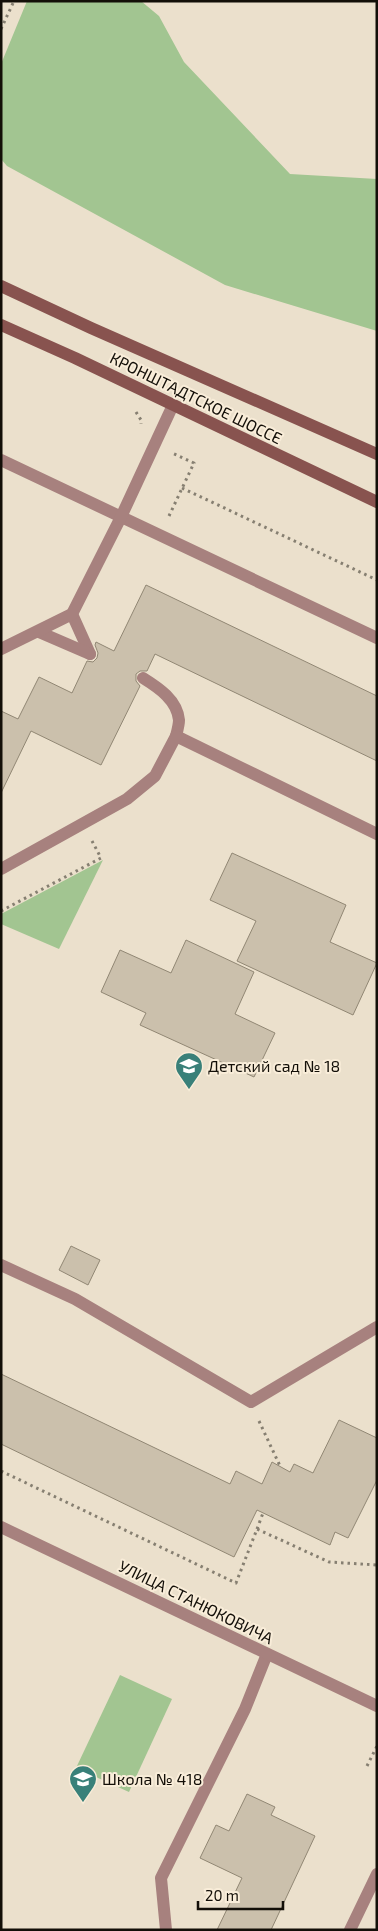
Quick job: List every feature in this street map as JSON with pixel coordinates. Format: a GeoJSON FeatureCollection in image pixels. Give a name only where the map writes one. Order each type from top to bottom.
{"type":"FeatureCollection","features":[{"type":"Feature","properties":{"kind":"main road","name":"КРОНШТАДТСКОЕ ШОССЕ"},"geometry":{"type":"LineString","coordinates":[[1,286],[91,328],[377,454]]}},
{"type":"Feature","properties":{"kind":"main road","name":"КРОНШТАДТСКОЕ ШОССЕ"},"geometry":{"type":"LineString","coordinates":[[1,325],[377,502]]}},
{"type":"Feature","properties":{"kind":"street"},"geometry":{"type":"LineString","coordinates":[[1,649],[72,614],[121,517],[173,405]]}},
{"type":"Feature","properties":{"kind":"street"},"geometry":{"type":"LineString","coordinates":[[1,460],[377,638]]}},
{"type":"Feature","properties":{"kind":"street"},"geometry":{"type":"LineString","coordinates":[[38,632],[90,654],[72,614]]}},
{"type":"Feature","properties":{"kind":"street"},"geometry":{"type":"LineString","coordinates":[[1,869],[127,799],[155,776],[176,736],[179,720],[172,700],[143,678]]}},
{"type":"Feature","properties":{"kind":"street"},"geometry":{"type":"LineString","coordinates":[[176,736],[377,834]]}},
{"type":"Feature","properties":{"kind":"street"},"geometry":{"type":"LineString","coordinates":[[1,1265],[76,1298],[251,1402],[377,1327]]}},
{"type":"Feature","properties":{"kind":"street","name":"УЛИЦА СТАНЮКОВИЧА"},"geometry":{"type":"LineString","coordinates":[[1,1527],[377,1706]]}},
{"type":"Feature","properties":{"kind":"street"},"geometry":{"type":"LineString","coordinates":[[166,1930],[161,1878],[244,1709],[267,1654]]}},
{"type":"Feature","properties":{"kind":"street"},"geometry":{"type":"LineString","coordinates":[[350,1930],[376,1878]]}},
{"type":"Feature","properties":{"kind":"path"},"geometry":{"type":"LineString","coordinates":[[1,28],[14,1]]}},
{"type":"Feature","properties":{"kind":"path"},"geometry":{"type":"LineString","coordinates":[[132,407],[138,413],[140,420],[140,431],[137,436],[194,463],[160,535]]}},
{"type":"Feature","properties":{"kind":"path"},"geometry":{"type":"LineString","coordinates":[[182,488],[377,580]]}},
{"type":"Feature","properties":{"kind":"path"},"geometry":{"type":"LineString","coordinates":[[1,911],[101,858],[83,824]]}},
{"type":"Feature","properties":{"kind":"path"},"geometry":{"type":"LineString","coordinates":[[251,1402],[280,1466]]}},
{"type":"Feature","properties":{"kind":"path"},"geometry":{"type":"LineString","coordinates":[[1,1471],[236,1583],[263,1513]]}},
{"type":"Feature","properties":{"kind":"path"},"geometry":{"type":"LineString","coordinates":[[257,1529],[329,1562],[377,1565]]}},
{"type":"Feature","properties":{"kind":"path"},"geometry":{"type":"LineString","coordinates":[[367,1766],[377,1746]]}},
{"type":"Feature","properties":{"kind":"green space"},"geometry":{"type":"Polygon","coordinates":[[[27,1],[141,1],[159,16],[184,62],[290,174],[377,179],[377,331],[225,285],[7,166],[1,159],[1,64],[27,1]]]}},
{"type":"Feature","properties":{"kind":"green space"},"geometry":{"type":"Polygon","coordinates":[[[103,860],[59,949],[1,924],[1,914],[103,860]]]}},
{"type":"Feature","properties":{"kind":"green space"},"geometry":{"type":"Polygon","coordinates":[[[120,1675],[172,1699],[129,1792],[76,1768],[120,1675]]]}},
{"type":"Feature","properties":{"kind":"building"},"geometry":{"type":"Polygon","coordinates":[[[146,585],[377,696],[377,761],[155,654],[147,671],[140,671],[136,674],[136,681],[140,686],[101,765],[31,731],[1,793],[1,711],[18,719],[39,677],[72,693],[87,661],[93,662],[97,658],[96,642],[114,651],[146,585]]]}},
{"type":"Feature","properties":{"kind":"building"},"geometry":{"type":"Polygon","coordinates":[[[232,853],[346,905],[330,942],[377,963],[353,1015],[237,961],[256,921],[210,900],[232,853]]]}},
{"type":"Feature","properties":{"kind":"building"},"geometry":{"type":"Polygon","coordinates":[[[186,940],[254,972],[235,1014],[275,1033],[254,1077],[140,1025],[146,1013],[101,992],[120,950],[171,973],[186,940]]]}},
{"type":"Feature","properties":{"kind":"building"},"geometry":{"type":"Polygon","coordinates":[[[71,1246],[100,1260],[88,1285],[59,1270],[71,1246]]]}},
{"type":"Feature","properties":{"kind":"building"},"geometry":{"type":"Polygon","coordinates":[[[1,1374],[230,1484],[236,1471],[262,1484],[272,1462],[290,1472],[294,1464],[313,1473],[339,1420],[377,1438],[377,1480],[348,1538],[335,1532],[330,1545],[257,1510],[234,1557],[1,1444],[1,1374]]]}},
{"type":"Feature","properties":{"kind":"building"},"geometry":{"type":"Polygon","coordinates":[[[247,1794],[275,1807],[271,1815],[315,1836],[271,1930],[217,1930],[242,1878],[200,1858],[216,1825],[229,1831],[247,1794]]]}},
{"type":"Feature","properties":{"kind":"place","name":"Детский сад № 18"},"geometry":{"type":"Point","coordinates":[189,1090]}},
{"type":"Feature","properties":{"kind":"place","name":"Школа № 418"},"geometry":{"type":"Point","coordinates":[83,1803]}}]}
